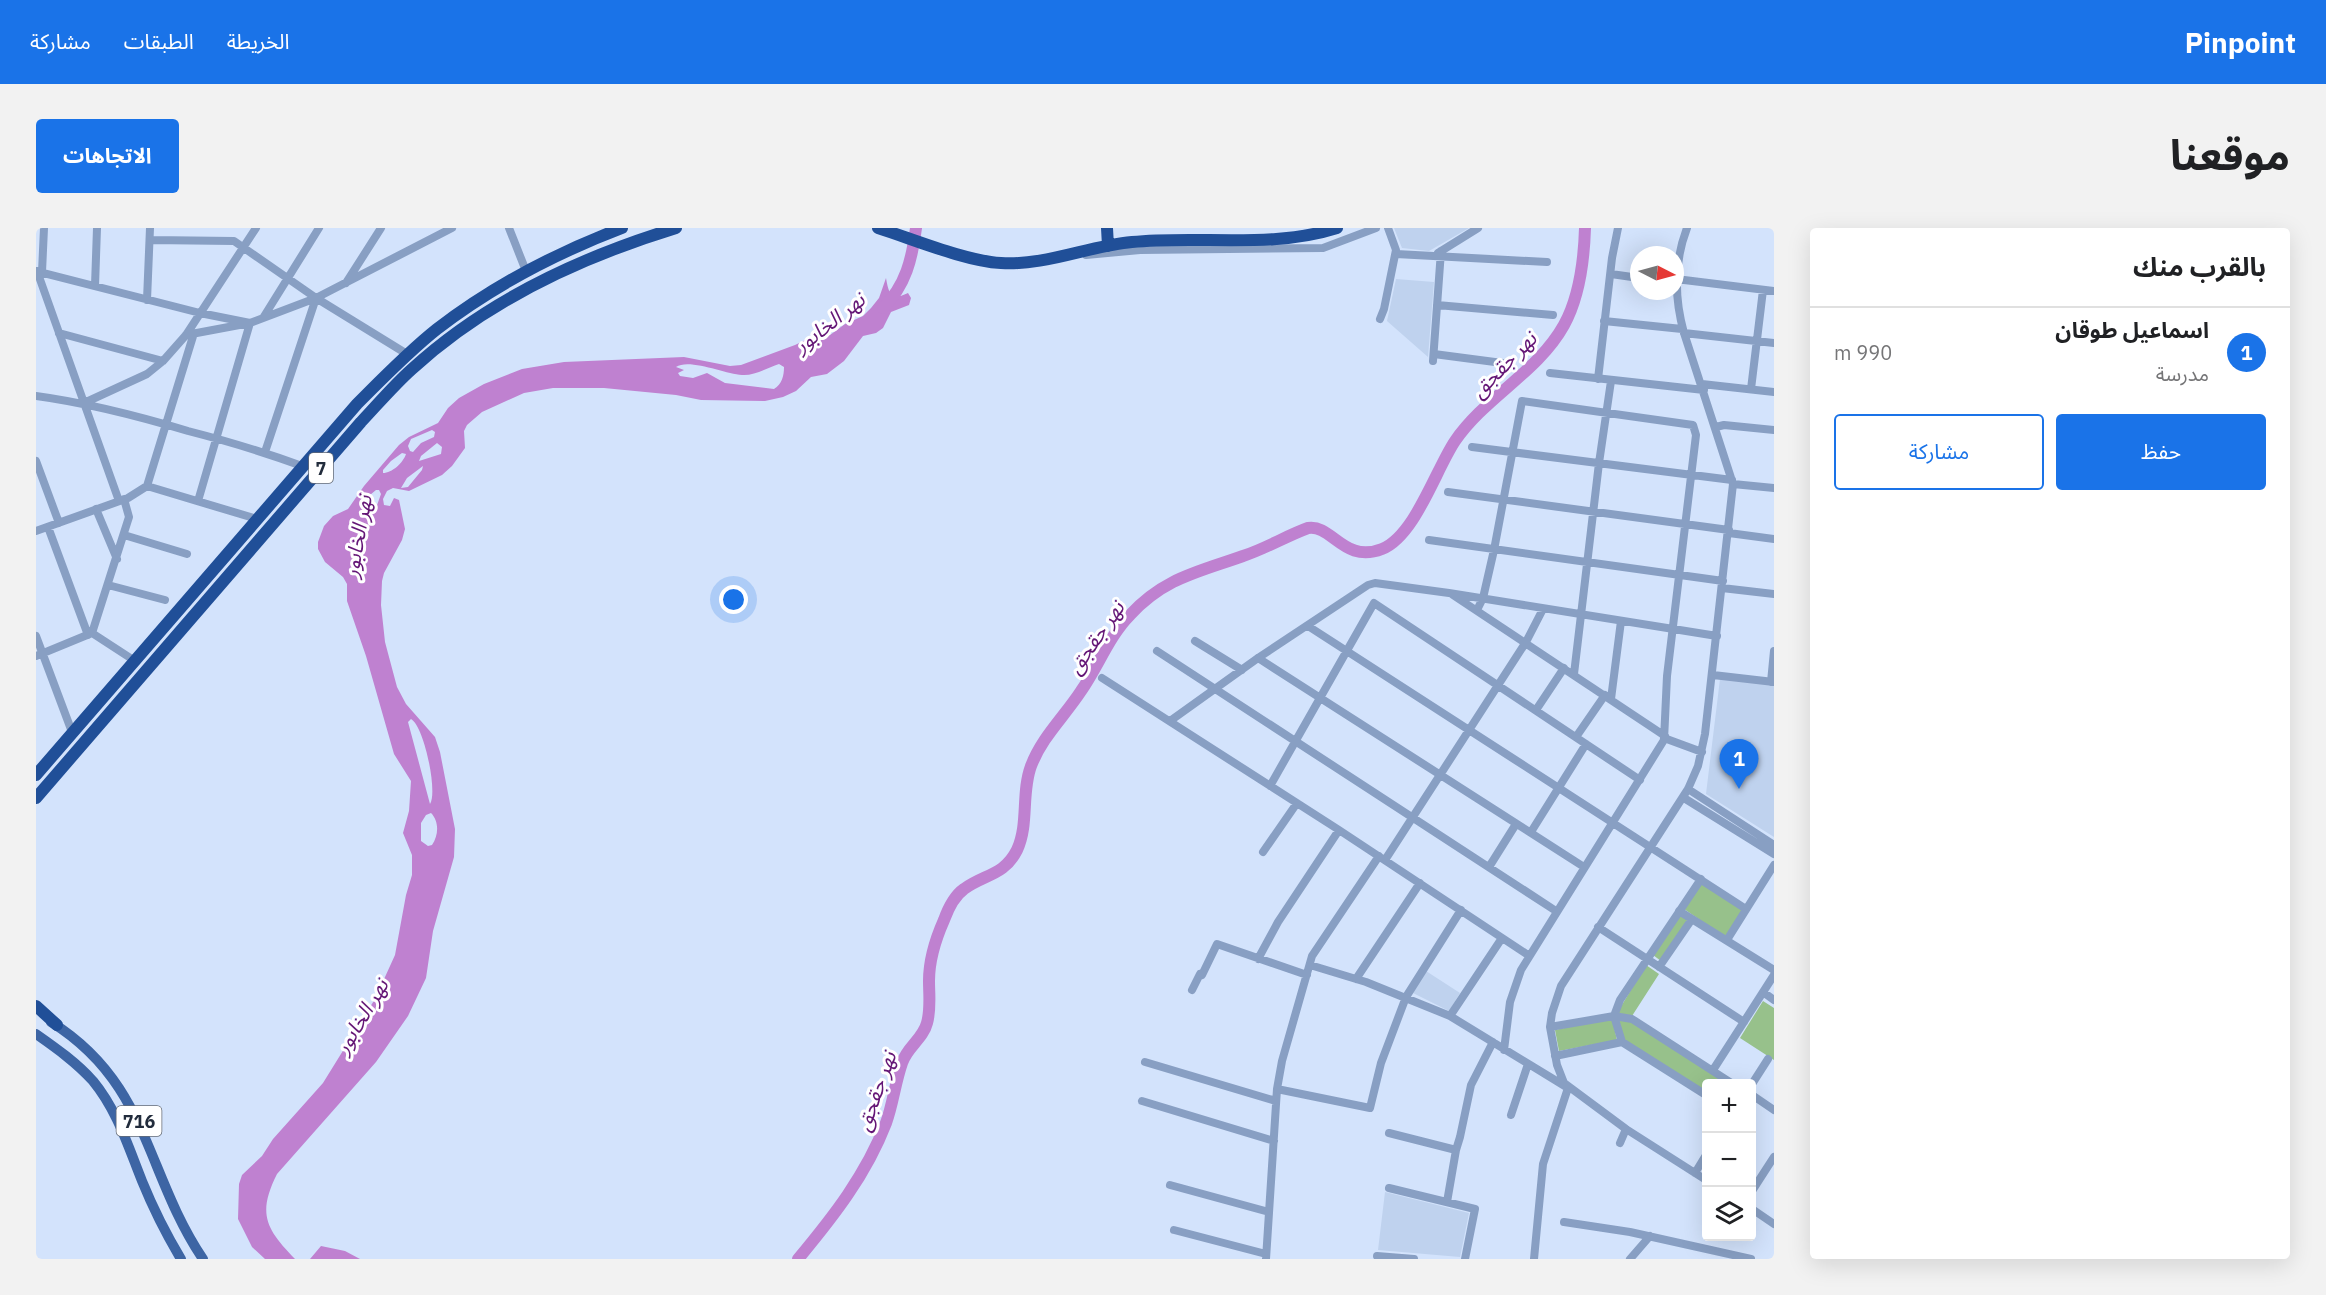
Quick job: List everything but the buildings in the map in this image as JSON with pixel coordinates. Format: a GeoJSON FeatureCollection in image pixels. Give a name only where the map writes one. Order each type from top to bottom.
{"type":"FeatureCollection","features":[{"type":"Feature","properties":{"kind":"highway","name":"7"},"geometry":{"type":"LineString","coordinates":[[36,775],[302,466],[357,404],[407,354],[469,306],[526,271],[622,228]]}},
{"type":"Feature","properties":{"kind":"highway","name":"7"},"geometry":{"type":"LineString","coordinates":[[36,798],[361,422],[411,369],[445,342],[526,290],[614,248],[676,228]]}},
{"type":"Feature","properties":{"kind":"highway"},"geometry":{"type":"LineString","coordinates":[[1107,228],[1108,246]]}},
{"type":"Feature","properties":{"kind":"highway"},"geometry":{"type":"LineString","coordinates":[[881,229],[982,260],[1011,263],[1147,241],[1297,237],[1337,228]]}},
{"type":"Feature","properties":{"kind":"highway"},"geometry":{"type":"LineString","coordinates":[[36,1006],[57,1025]]}},
{"type":"Feature","properties":{"kind":"main road","name":"716"},"geometry":{"type":"LineString","coordinates":[[36,1012],[57,1025],[95,1056],[124,1094],[148,1142],[184,1228],[203,1259]]}},
{"type":"Feature","properties":{"kind":"main road","name":"716"},"geometry":{"type":"LineString","coordinates":[[36,1034],[65,1054],[93,1082],[106,1100],[116,1117],[153,1208],[181,1259]]}},
{"type":"Feature","properties":{"kind":"street"},"geometry":{"type":"LineString","coordinates":[[39,655],[90,634],[117,559],[129,517],[84,403],[39,271],[44,228]]}},
{"type":"Feature","properties":{"kind":"street"},"geometry":{"type":"LineString","coordinates":[[95,286],[97,228]]}},
{"type":"Feature","properties":{"kind":"street"},"geometry":{"type":"LineString","coordinates":[[147,300],[150,228]]}},
{"type":"Feature","properties":{"kind":"street"},"geometry":{"type":"LineString","coordinates":[[36,531],[122,500],[147,486],[190,334],[200,313],[256,228]]}},
{"type":"Feature","properties":{"kind":"street"},"geometry":{"type":"LineString","coordinates":[[263,318],[319,228]]}},
{"type":"Feature","properties":{"kind":"street"},"geometry":{"type":"LineString","coordinates":[[345,284],[381,228]]}},
{"type":"Feature","properties":{"kind":"street"},"geometry":{"type":"LineString","coordinates":[[84,403],[147,374],[163,362],[190,334],[250,323],[316,298],[452,228]]}},
{"type":"Feature","properties":{"kind":"street"},"geometry":{"type":"LineString","coordinates":[[509,228],[526,271]]}},
{"type":"Feature","properties":{"kind":"street"},"geometry":{"type":"LineString","coordinates":[[1084,255],[1151,250],[1323,248],[1376,228]]}},
{"type":"Feature","properties":{"kind":"street"},"geometry":{"type":"LineString","coordinates":[[1380,319],[1396,254],[1396,246],[1388,228]]}},
{"type":"Feature","properties":{"kind":"street"},"geometry":{"type":"LineString","coordinates":[[1438,254],[1478,228]]}},
{"type":"Feature","properties":{"kind":"street"},"geometry":{"type":"LineString","coordinates":[[1598,379],[1612,258],[1618,228]]}},
{"type":"Feature","properties":{"kind":"street"},"geometry":{"type":"LineString","coordinates":[[1681,246],[1687,228]]}},
{"type":"Feature","properties":{"kind":"street"},"geometry":{"type":"LineString","coordinates":[[150,240],[234,241],[316,298],[407,354]]}},
{"type":"Feature","properties":{"kind":"street"},"geometry":{"type":"LineString","coordinates":[[1396,254],[1438,254],[1547,262]]}},
{"type":"Feature","properties":{"kind":"street"},"geometry":{"type":"LineString","coordinates":[[1438,254],[1433,358],[1510,364]]}},
{"type":"Feature","properties":{"kind":"street"},"geometry":{"type":"LineString","coordinates":[[39,271],[147,300],[250,323]]}},
{"type":"Feature","properties":{"kind":"street"},"geometry":{"type":"LineString","coordinates":[[1611,274],[1630,277]]}},
{"type":"Feature","properties":{"kind":"street"},"geometry":{"type":"LineString","coordinates":[[1684,280],[1774,291]]}},
{"type":"Feature","properties":{"kind":"street"},"geometry":{"type":"LineString","coordinates":[[1751,389],[1763,290]]}},
{"type":"Feature","properties":{"kind":"street"},"geometry":{"type":"LineString","coordinates":[[265,452],[316,298]]}},
{"type":"Feature","properties":{"kind":"street"},"geometry":{"type":"LineString","coordinates":[[1568,1088],[1561,1078],[1550,1027],[1561,986],[1684,798],[1702,752],[1713,675],[1729,532],[1732,482],[1683,331],[1679,300]]}},
{"type":"Feature","properties":{"kind":"street"},"geometry":{"type":"LineString","coordinates":[[1437,305],[1553,315]]}},
{"type":"Feature","properties":{"kind":"street"},"geometry":{"type":"LineString","coordinates":[[1604,321],[1774,343]]}},
{"type":"Feature","properties":{"kind":"street"},"geometry":{"type":"LineString","coordinates":[[198,501],[250,323]]}},
{"type":"Feature","properties":{"kind":"street"},"geometry":{"type":"LineString","coordinates":[[59,333],[163,362]]}},
{"type":"Feature","properties":{"kind":"street"},"geometry":{"type":"LineString","coordinates":[[1550,373],[1611,381],[1774,392]]}},
{"type":"Feature","properties":{"kind":"street"},"geometry":{"type":"LineString","coordinates":[[1574,674],[1611,381]]}},
{"type":"Feature","properties":{"kind":"street"},"geometry":{"type":"LineString","coordinates":[[36,396],[84,403],[166,424],[265,452],[302,466]]}},
{"type":"Feature","properties":{"kind":"street"},"geometry":{"type":"LineString","coordinates":[[1477,610],[1483,598],[1494,550],[1522,401],[1687,422],[1693,425],[1696,435],[1672,628],[1664,706],[1665,737],[1528,955],[1513,992],[1504,1050]]}},
{"type":"Feature","properties":{"kind":"street"},"geometry":{"type":"LineString","coordinates":[[1716,427],[1724,425],[1774,430]]}},
{"type":"Feature","properties":{"kind":"street"},"geometry":{"type":"LineString","coordinates":[[1472,447],[1691,474],[1774,488]]}},
{"type":"Feature","properties":{"kind":"street"},"geometry":{"type":"LineString","coordinates":[[36,461],[59,523]]}},
{"type":"Feature","properties":{"kind":"street"},"geometry":{"type":"LineString","coordinates":[[147,486],[257,519]]}},
{"type":"Feature","properties":{"kind":"street"},"geometry":{"type":"LineString","coordinates":[[1448,492],[1685,524],[1774,539]]}},
{"type":"Feature","properties":{"kind":"street"},"geometry":{"type":"LineString","coordinates":[[96,509],[117,559]]}},
{"type":"Feature","properties":{"kind":"street"},"geometry":{"type":"LineString","coordinates":[[48,527],[90,634],[135,661]]}},
{"type":"Feature","properties":{"kind":"street"},"geometry":{"type":"LineString","coordinates":[[124,535],[187,554]]}},
{"type":"Feature","properties":{"kind":"street"},"geometry":{"type":"LineString","coordinates":[[1429,540],[1678,574],[1774,594]]}},
{"type":"Feature","properties":{"kind":"street"},"geometry":{"type":"LineString","coordinates":[[1170,721],[1258,658],[1372,584],[1483,598],[1717,636]]}},
{"type":"Feature","properties":{"kind":"street"},"geometry":{"type":"LineString","coordinates":[[108,585],[165,600]]}},
{"type":"Feature","properties":{"kind":"street"},"geometry":{"type":"LineString","coordinates":[[1449,593],[1526,642],[1665,737],[1702,752]]}},
{"type":"Feature","properties":{"kind":"street"},"geometry":{"type":"LineString","coordinates":[[1270,786],[1374,603],[1640,780]]}},
{"type":"Feature","properties":{"kind":"street"},"geometry":{"type":"LineString","coordinates":[[1174,1230],[1266,1256],[1277,1089],[1282,1061],[1316,949],[1413,817],[1526,642],[1543,609]]}},
{"type":"Feature","properties":{"kind":"street"},"geometry":{"type":"LineString","coordinates":[[1576,737],[1608,697],[1621,621]]}},
{"type":"Feature","properties":{"kind":"street"},"geometry":{"type":"LineString","coordinates":[[1308,626],[1746,909]]}},
{"type":"Feature","properties":{"kind":"street"},"geometry":{"type":"LineString","coordinates":[[36,636],[39,655],[72,732]]}},
{"type":"Feature","properties":{"kind":"street"},"geometry":{"type":"LineString","coordinates":[[1195,641],[1242,670]]}},
{"type":"Feature","properties":{"kind":"street"},"geometry":{"type":"LineString","coordinates":[[1157,651],[1556,911]]}},
{"type":"Feature","properties":{"kind":"street"},"geometry":{"type":"LineString","coordinates":[[1713,675],[1772,682],[1774,651]]}},
{"type":"Feature","properties":{"kind":"street"},"geometry":{"type":"LineString","coordinates":[[1258,658],[1584,867]]}},
{"type":"Feature","properties":{"kind":"street"},"geometry":{"type":"LineString","coordinates":[[1536,710],[1564,668]]}},
{"type":"Feature","properties":{"kind":"street"},"geometry":{"type":"LineString","coordinates":[[1102,678],[1528,955]]}},
{"type":"Feature","properties":{"kind":"street"},"geometry":{"type":"LineString","coordinates":[[1531,832],[1586,744]]}},
{"type":"Feature","properties":{"kind":"street"},"geometry":{"type":"LineString","coordinates":[[1688,789],[1774,845]]}},
{"type":"Feature","properties":{"kind":"street"},"geometry":{"type":"LineString","coordinates":[[1684,798],[1774,855]]}},
{"type":"Feature","properties":{"kind":"street"},"geometry":{"type":"LineString","coordinates":[[1263,852],[1297,803]]}},
{"type":"Feature","properties":{"kind":"street"},"geometry":{"type":"LineString","coordinates":[[1489,867],[1516,824]]}},
{"type":"Feature","properties":{"kind":"street"},"geometry":{"type":"LineString","coordinates":[[1258,958],[1278,922],[1339,830]]}},
{"type":"Feature","properties":{"kind":"street"},"geometry":{"type":"LineString","coordinates":[[1727,940],[1774,865]]}},
{"type":"Feature","properties":{"kind":"street"},"geometry":{"type":"LineString","coordinates":[[1701,879],[1620,1000],[1614,1016],[1622,1042],[1702,1092]]}},
{"type":"Feature","properties":{"kind":"street"},"geometry":{"type":"LineString","coordinates":[[1356,979],[1420,883]]}},
{"type":"Feature","properties":{"kind":"street"},"geometry":{"type":"LineString","coordinates":[[1277,1089],[1370,1108],[1381,1063],[1406,997],[1461,910]]}},
{"type":"Feature","properties":{"kind":"street"},"geometry":{"type":"LineString","coordinates":[[1679,911],[1774,970]]}},
{"type":"Feature","properties":{"kind":"street"},"geometry":{"type":"LineString","coordinates":[[1659,967],[1692,919]]}},
{"type":"Feature","properties":{"kind":"street"},"geometry":{"type":"LineString","coordinates":[[1598,927],[1744,1022]]}},
{"type":"Feature","properties":{"kind":"street"},"geometry":{"type":"LineString","coordinates":[[1450,1016],[1502,938]]}},
{"type":"Feature","properties":{"kind":"street"},"geometry":{"type":"LineString","coordinates":[[1192,990],[1217,944],[1307,975]]}},
{"type":"Feature","properties":{"kind":"street"},"geometry":{"type":"LineString","coordinates":[[1310,965],[1406,997],[1450,1016],[1568,1088],[1626,1129],[1702,1177]]}},
{"type":"Feature","properties":{"kind":"street"},"geometry":{"type":"LineString","coordinates":[[1713,1070],[1774,975]]}},
{"type":"Feature","properties":{"kind":"street"},"geometry":{"type":"LineString","coordinates":[[1763,992],[1774,1000]]}},
{"type":"Feature","properties":{"kind":"street"},"geometry":{"type":"LineString","coordinates":[[1550,1027],[1614,1016],[1637,1021],[1727,1079]]}},
{"type":"Feature","properties":{"kind":"street"},"geometry":{"type":"LineString","coordinates":[[1447,1202],[1471,1085],[1493,1042]]}},
{"type":"Feature","properties":{"kind":"street"},"geometry":{"type":"LineString","coordinates":[[1555,1056],[1622,1042]]}},
{"type":"Feature","properties":{"kind":"street"},"geometry":{"type":"LineString","coordinates":[[1755,1079],[1768,1059]]}},
{"type":"Feature","properties":{"kind":"street"},"geometry":{"type":"LineString","coordinates":[[1146,1062],[1276,1101]]}},
{"type":"Feature","properties":{"kind":"street"},"geometry":{"type":"LineString","coordinates":[[1511,1115],[1528,1064]]}},
{"type":"Feature","properties":{"kind":"street"},"geometry":{"type":"LineString","coordinates":[[1534,1259],[1543,1164],[1554,1124],[1568,1088]]}},
{"type":"Feature","properties":{"kind":"street"},"geometry":{"type":"LineString","coordinates":[[1756,1098],[1774,1110]]}},
{"type":"Feature","properties":{"kind":"street"},"geometry":{"type":"LineString","coordinates":[[1142,1101],[1274,1140]]}},
{"type":"Feature","properties":{"kind":"street"},"geometry":{"type":"LineString","coordinates":[[1620,1143],[1626,1129]]}},
{"type":"Feature","properties":{"kind":"street"},"geometry":{"type":"LineString","coordinates":[[1389,1133],[1456,1150]]}},
{"type":"Feature","properties":{"kind":"street"},"geometry":{"type":"LineString","coordinates":[[1755,1187],[1774,1157]]}},
{"type":"Feature","properties":{"kind":"street"},"geometry":{"type":"LineString","coordinates":[[1695,1173],[1702,1162]]}},
{"type":"Feature","properties":{"kind":"street"},"geometry":{"type":"LineString","coordinates":[[1170,1185],[1269,1212]]}},
{"type":"Feature","properties":{"kind":"street"},"geometry":{"type":"LineString","coordinates":[[1389,1188],[1475,1209],[1465,1259]]}},
{"type":"Feature","properties":{"kind":"street"},"geometry":{"type":"LineString","coordinates":[[1756,1212],[1774,1224]]}},
{"type":"Feature","properties":{"kind":"street"},"geometry":{"type":"LineString","coordinates":[[1564,1222],[1650,1236],[1751,1259]]}},
{"type":"Feature","properties":{"kind":"street"},"geometry":{"type":"LineString","coordinates":[[1630,1259],[1650,1236]]}},
{"type":"Feature","properties":{"kind":"street"},"geometry":{"type":"LineString","coordinates":[[1377,1256],[1414,1259]]}},
{"type":"Feature","properties":{"kind":"shaded area"},"geometry":{"type":"Polygon","coordinates":[[[1394,228],[1469,228],[1429,251],[1402,248],[1394,228]]]}},
{"type":"Feature","properties":{"kind":"shaded area"},"geometry":{"type":"Polygon","coordinates":[[[1396,279],[1434,282],[1428,357],[1387,321],[1396,279]]]}},
{"type":"Feature","properties":{"kind":"shaded area"},"geometry":{"type":"Polygon","coordinates":[[[1720,679],[1774,684],[1774,837],[1706,794],[1720,679]]]}},
{"type":"Feature","properties":{"kind":"shaded area"},"geometry":{"type":"Polygon","coordinates":[[[1426,971],[1460,993],[1449,1011],[1413,993],[1426,971]]]}},
{"type":"Feature","properties":{"kind":"shaded area"},"geometry":{"type":"Polygon","coordinates":[[[1385,1192],[1469,1213],[1460,1257],[1378,1250],[1385,1192]]]}},
{"type":"Feature","properties":{"kind":"green space"},"geometry":{"type":"Polygon","coordinates":[[[1701,882],[1743,910],[1725,937],[1684,909],[1701,882]]]}},
{"type":"Feature","properties":{"kind":"green space"},"geometry":{"type":"Polygon","coordinates":[[[1680,913],[1688,919],[1661,961],[1653,955],[1680,913]]]}},
{"type":"Feature","properties":{"kind":"green space"},"geometry":{"type":"Polygon","coordinates":[[[1646,965],[1659,974],[1632,1016],[1617,1013],[1646,965]]]}},
{"type":"Feature","properties":{"kind":"green space"},"geometry":{"type":"Polygon","coordinates":[[[1763,1001],[1774,1008],[1774,1060],[1740,1038],[1763,1001]]]}},
{"type":"Feature","properties":{"kind":"green space"},"geometry":{"type":"Polygon","coordinates":[[[1612,1018],[1617,1040],[1559,1051],[1555,1030],[1612,1018]]]}},
{"type":"Feature","properties":{"kind":"green space"},"geometry":{"type":"Polygon","coordinates":[[[1619,1020],[1632,1022],[1720,1079],[1702,1079],[1702,1090],[1624,1041],[1619,1020]]]}},
{"type":"Feature","properties":{"kind":"water"},"geometry":{"type":"Polygon","coordinates":[[[886,278],[892,295],[908,293],[911,298],[909,305],[891,312],[883,328],[876,333],[863,336],[844,361],[827,374],[811,377],[796,391],[783,397],[765,401],[701,400],[676,395],[604,388],[553,388],[524,393],[482,412],[467,425],[464,431],[465,448],[442,475],[409,491],[393,488],[387,491],[383,499],[384,505],[390,506],[394,498],[399,500],[405,529],[382,581],[381,605],[385,642],[397,687],[406,704],[435,737],[440,752],[455,829],[454,857],[433,931],[426,978],[408,1016],[376,1062],[277,1174],[271,1188],[266,1211],[271,1229],[295,1259],[265,1259],[252,1247],[238,1219],[239,1184],[242,1175],[262,1156],[273,1139],[323,1083],[375,999],[395,955],[412,875],[412,855],[403,833],[409,811],[411,781],[394,754],[366,656],[347,601],[347,584],[343,577],[325,562],[318,549],[324,526],[333,516],[348,509],[364,486],[399,445],[409,437],[438,423],[448,408],[459,398],[484,384],[522,369],[564,362],[684,357],[730,366],[741,365],[823,332],[830,335],[845,324],[863,316],[879,298],[886,278]],[[689,364],[676,367],[684,370],[678,373],[680,376],[693,378],[707,373],[725,383],[774,389],[782,380],[784,367],[779,364],[751,374],[735,374],[689,364]],[[432,430],[411,439],[408,446],[413,452],[421,443],[434,437],[435,432],[432,430]],[[437,443],[421,456],[419,461],[441,454],[442,447],[437,443]],[[402,453],[383,470],[383,473],[386,473],[397,467],[406,454],[402,453]],[[423,466],[407,478],[401,488],[408,487],[423,466]],[[379,490],[370,495],[366,502],[372,510],[376,508],[381,494],[379,490]],[[411,719],[408,722],[430,804],[431,774],[425,746],[416,724],[411,719]],[[431,813],[426,815],[421,823],[421,841],[428,846],[432,845],[437,833],[436,820],[431,813]]]}},
{"type":"Feature","properties":{"kind":"water"},"geometry":{"type":"Polygon","coordinates":[[[321,1246],[345,1251],[360,1259],[310,1259],[321,1246]]]}},
{"type":"Feature","properties":{"kind":"waterway","name":"نهر الخابور"},"geometry":{"type":"LineString","coordinates":[[883,308],[897,290],[907,271],[916,228]]}},
{"type":"Feature","properties":{"kind":"waterway","name":"نهر جقجق"},"geometry":{"type":"LineString","coordinates":[[798,1259],[848,1195],[878,1142],[888,1116],[904,1057],[922,1034],[927,1023],[929,973],[938,934],[949,907],[964,889],[1000,870],[1012,859],[1021,840],[1026,787],[1031,766],[1047,736],[1087,682],[1123,623],[1143,602],[1169,584],[1251,553],[1308,528],[1317,528],[1348,548],[1358,551],[1369,552],[1382,549],[1394,542],[1415,516],[1448,453],[1467,425],[1540,357],[1564,325],[1574,302],[1580,278],[1585,228]]}},
{"type":"Feature","properties":{"kind":"place","name":"اسماعيل طوقان"},"geometry":{"type":"Point","coordinates":[1739,789]}}]}
